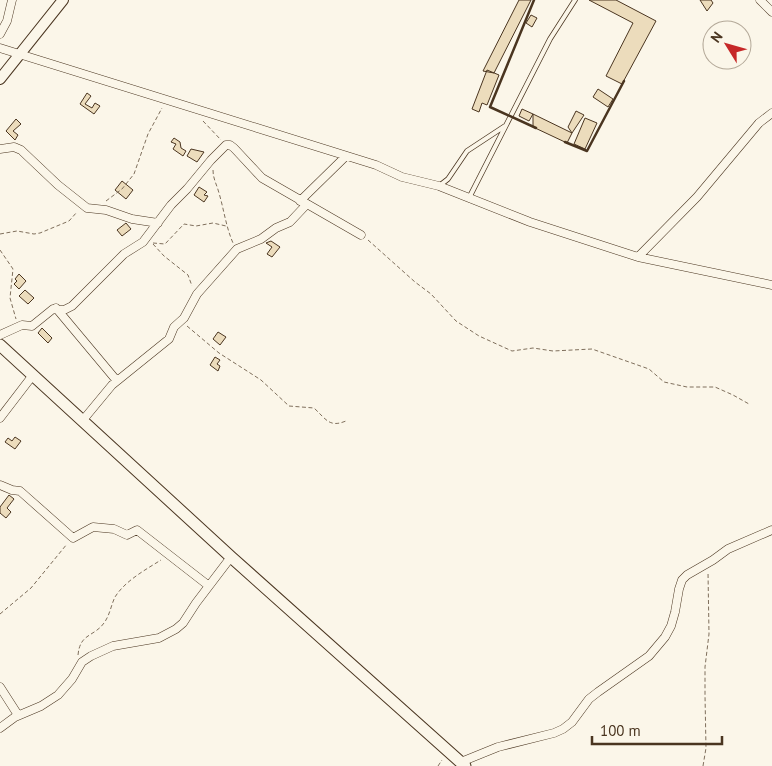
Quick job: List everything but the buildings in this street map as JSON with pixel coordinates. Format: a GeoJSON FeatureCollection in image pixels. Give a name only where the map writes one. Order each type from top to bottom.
{"type":"FeatureCollection","features":[{"type":"Feature","properties":{"kind":"main road"},"geometry":{"type":"LineString","coordinates":[[0,345],[231,557],[463,764]]}},
{"type":"Feature","properties":{"kind":"street"},"geometry":{"type":"LineString","coordinates":[[0,34],[7,21],[12,0]]}},
{"type":"Feature","properties":{"kind":"street"},"geometry":{"type":"LineString","coordinates":[[0,78],[63,0]]}},
{"type":"Feature","properties":{"kind":"street"},"geometry":{"type":"LineString","coordinates":[[760,0],[772,12]]}},
{"type":"Feature","properties":{"kind":"street"},"geometry":{"type":"LineString","coordinates":[[0,48],[346,156],[402,177],[439,186],[530,222],[638,257],[772,285]]}},
{"type":"Feature","properties":{"kind":"street"},"geometry":{"type":"LineString","coordinates":[[638,257],[697,197],[759,123],[772,113]]}},
{"type":"Feature","properties":{"kind":"street"},"geometry":{"type":"LineString","coordinates":[[56,308],[64,310],[72,306],[124,254],[143,242],[171,205],[188,189],[211,160],[226,145],[234,148],[262,178],[361,234]]}},
{"type":"Feature","properties":{"kind":"street"},"geometry":{"type":"LineString","coordinates":[[0,149],[14,147],[21,150],[58,185],[87,208],[113,211],[132,219],[158,223]]}},
{"type":"Feature","properties":{"kind":"street"},"geometry":{"type":"LineString","coordinates":[[332,152],[335,165]]}},
{"type":"Feature","properties":{"kind":"street"},"geometry":{"type":"LineString","coordinates":[[83,420],[117,381],[169,338],[174,327],[180,322],[196,296],[237,249],[261,239],[276,228],[290,222],[335,165],[346,156]]}},
{"type":"Feature","properties":{"kind":"street"},"geometry":{"type":"LineString","coordinates":[[0,335],[18,326],[32,326],[56,308]]}},
{"type":"Feature","properties":{"kind":"street"},"geometry":{"type":"LineString","coordinates":[[56,308],[117,381]]}},
{"type":"Feature","properties":{"kind":"street"},"geometry":{"type":"LineString","coordinates":[[0,418],[33,375]]}},
{"type":"Feature","properties":{"kind":"street"},"geometry":{"type":"LineString","coordinates":[[0,485],[20,491],[73,538],[92,527],[114,529],[127,535],[137,530],[209,586]]}},
{"type":"Feature","properties":{"kind":"street"},"geometry":{"type":"LineString","coordinates":[[463,764],[506,744],[554,733],[563,729],[572,722],[589,699],[649,656],[665,637],[671,626],[682,580],[687,575],[728,549],[772,530]]}},
{"type":"Feature","properties":{"kind":"street"},"geometry":{"type":"LineString","coordinates":[[0,728],[18,716],[41,706],[58,695],[86,659],[104,650],[159,638],[176,629],[183,623],[231,557]]}},
{"type":"Feature","properties":{"kind":"street"},"geometry":{"type":"LineString","coordinates":[[0,687],[18,716]]}},
{"type":"Feature","properties":{"kind":"lane"},"geometry":{"type":"LineString","coordinates":[[469,198],[550,38],[574,0]]}},
{"type":"Feature","properties":{"kind":"lane"},"geometry":{"type":"LineString","coordinates":[[439,186],[448,179],[467,151],[506,126]]}},
{"type":"Feature","properties":{"kind":"path"},"geometry":{"type":"LineString","coordinates":[[97,209],[122,189],[134,174],[148,134],[166,101]]}},
{"type":"Feature","properties":{"kind":"path"},"geometry":{"type":"LineString","coordinates":[[193,109],[226,145]]}},
{"type":"Feature","properties":{"kind":"path"},"geometry":{"type":"LineString","coordinates":[[211,160],[213,178],[227,226],[231,239],[237,249]]}},
{"type":"Feature","properties":{"kind":"path"},"geometry":{"type":"LineString","coordinates":[[0,234],[17,231],[34,234],[40,233],[69,220],[77,212],[87,208]]}},
{"type":"Feature","properties":{"kind":"path"},"geometry":{"type":"LineString","coordinates":[[196,296],[188,275],[150,242],[161,245],[165,244],[184,224],[196,226],[213,223],[227,226]]}},
{"type":"Feature","properties":{"kind":"path"},"geometry":{"type":"LineString","coordinates":[[361,234],[434,297],[456,321],[479,336],[503,347],[517,351],[533,348],[553,351],[592,349],[649,369],[664,382],[687,387],[715,387],[749,404]]}},
{"type":"Feature","properties":{"kind":"path"},"geometry":{"type":"LineString","coordinates":[[0,250],[13,269],[10,298],[18,326]]}},
{"type":"Feature","properties":{"kind":"path"},"geometry":{"type":"LineString","coordinates":[[180,322],[219,353],[261,380],[292,407],[314,408],[325,420],[333,424],[346,421]]}},
{"type":"Feature","properties":{"kind":"path"},"geometry":{"type":"LineString","coordinates":[[0,614],[31,588],[73,538]]}},
{"type":"Feature","properties":{"kind":"path"},"geometry":{"type":"LineString","coordinates":[[80,666],[78,653],[81,644],[87,636],[106,621],[117,595],[133,579],[168,555]]}},
{"type":"Feature","properties":{"kind":"path"},"geometry":{"type":"LineString","coordinates":[[703,766],[706,748],[705,667],[709,634],[708,563]]}},
{"type":"Feature","properties":{"kind":"wall"},"geometry":{"type":"LineString","coordinates":[[534,0],[490,107],[536,128]]}},
{"type":"Feature","properties":{"kind":"wall"},"geometry":{"type":"LineString","coordinates":[[565,142],[587,151],[624,81]]}}]}
